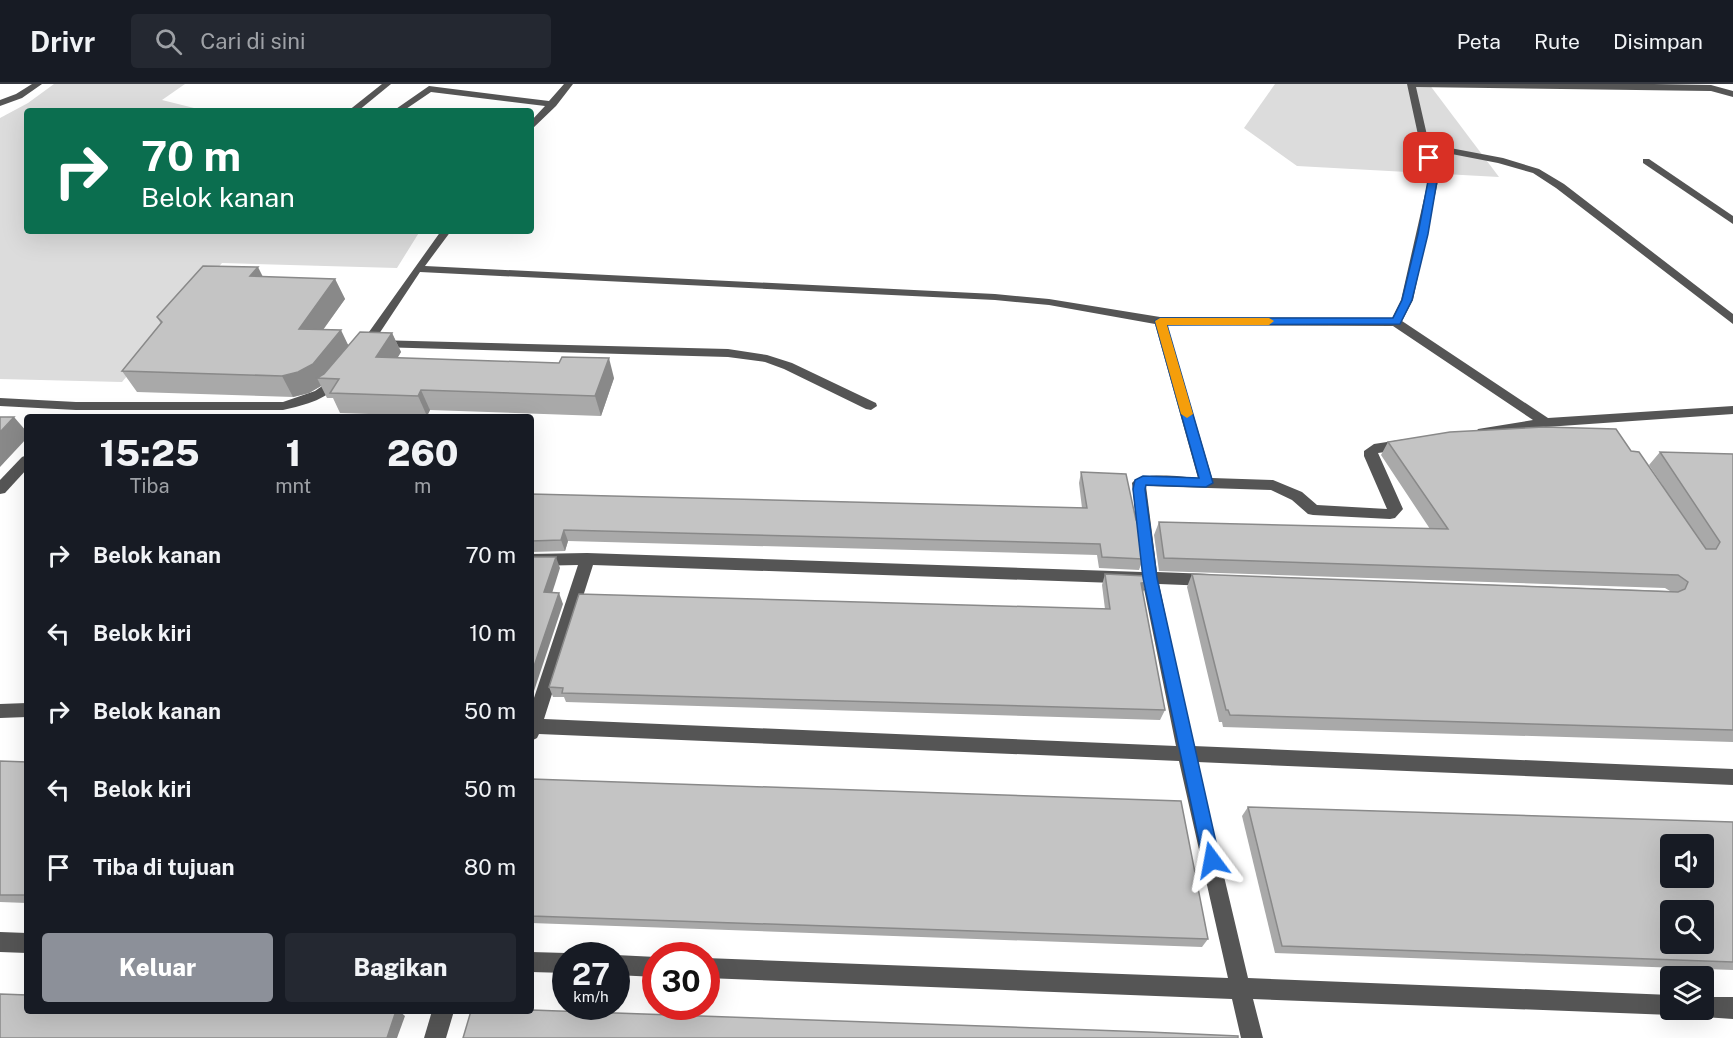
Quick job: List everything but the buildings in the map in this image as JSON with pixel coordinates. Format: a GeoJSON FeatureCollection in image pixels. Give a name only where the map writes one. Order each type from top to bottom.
{"type":"FeatureCollection","features":[{"type":"Feature","properties":{"kind":"street"},"geometry":{"type":"LineString","coordinates":[[0,103],[19,96],[38,84]]}},
{"type":"Feature","properties":{"kind":"street"},"geometry":{"type":"LineString","coordinates":[[356,108],[387,84]]}},
{"type":"Feature","properties":{"kind":"street"},"geometry":{"type":"LineString","coordinates":[[534,125],[569,84]]}},
{"type":"Feature","properties":{"kind":"street"},"geometry":{"type":"LineString","coordinates":[[1396,322],[1407,300],[1433,181],[1412,84],[1711,88],[1733,94]]}},
{"type":"Feature","properties":{"kind":"street"},"geometry":{"type":"LineString","coordinates":[[401,108],[429,89],[553,104]]}},
{"type":"Feature","properties":{"kind":"street"},"geometry":{"type":"LineString","coordinates":[[1427,146],[1500,160],[1536,171],[1560,186],[1733,320]]}},
{"type":"Feature","properties":{"kind":"street"},"geometry":{"type":"LineString","coordinates":[[1646,161],[1733,221]]}},
{"type":"Feature","properties":{"kind":"street"},"geometry":{"type":"LineString","coordinates":[[0,402],[76,406],[283,406],[314,399],[329,389],[369,342],[417,269],[444,234]]}},
{"type":"Feature","properties":{"kind":"street"},"geometry":{"type":"LineString","coordinates":[[417,269],[995,297],[1049,302],[1160,321],[1396,322],[1546,423]]}},
{"type":"Feature","properties":{"kind":"street"},"geometry":{"type":"LineString","coordinates":[[1160,321],[1206,483]]}},
{"type":"Feature","properties":{"kind":"street"},"geometry":{"type":"LineString","coordinates":[[369,342],[728,353],[767,359],[788,366],[871,406]]}},
{"type":"Feature","properties":{"kind":"street"},"geometry":{"type":"LineString","coordinates":[[69,414],[76,406]]}},
{"type":"Feature","properties":{"kind":"street"},"geometry":{"type":"LineString","coordinates":[[1466,435],[1546,423],[1733,410]]}},
{"type":"Feature","properties":{"kind":"street"},"geometry":{"type":"LineString","coordinates":[[1606,419],[1618,437]]}},
{"type":"Feature","properties":{"kind":"street"},"geometry":{"type":"LineString","coordinates":[[1252,1038],[1186,754],[1150,578],[1139,483],[1143,481],[1273,485],[1297,496],[1313,510],[1390,514],[1396,509],[1371,456],[1371,451],[1420,442]]}},
{"type":"Feature","properties":{"kind":"street"},"geometry":{"type":"LineString","coordinates":[[0,489],[24,463]]}},
{"type":"Feature","properties":{"kind":"street"},"geometry":{"type":"LineString","coordinates":[[534,560],[1222,581]]}},
{"type":"Feature","properties":{"kind":"street"},"geometry":{"type":"LineString","coordinates":[[534,722],[587,560]]}},
{"type":"Feature","properties":{"kind":"street"},"geometry":{"type":"LineString","coordinates":[[0,711],[24,710]]}},
{"type":"Feature","properties":{"kind":"street"},"geometry":{"type":"LineString","coordinates":[[534,728],[1733,777]]}},
{"type":"Feature","properties":{"kind":"street"},"geometry":{"type":"LineString","coordinates":[[0,942],[24,943]]}},
{"type":"Feature","properties":{"kind":"street"},"geometry":{"type":"LineString","coordinates":[[534,962],[552,963]]}},
{"type":"Feature","properties":{"kind":"street"},"geometry":{"type":"LineString","coordinates":[[720,969],[1660,1005]]}},
{"type":"Feature","properties":{"kind":"street"},"geometry":{"type":"LineString","coordinates":[[1714,1007],[1733,1008]]}},
{"type":"Feature","properties":{"kind":"street"},"geometry":{"type":"LineString","coordinates":[[435,1038],[442,1014]]}},
{"type":"Feature","properties":{"kind":"shaded area"},"geometry":{"type":"Polygon","coordinates":[[[54,84],[185,84],[162,100],[194,108],[24,108],[24,234],[418,234],[397,268],[222,263],[122,382],[0,379],[0,118],[28,103],[54,84]]]}},
{"type":"Feature","properties":{"kind":"shaded area"},"geometry":{"type":"Polygon","coordinates":[[[1275,84],[1429,84],[1499,177],[1297,166],[1244,128],[1275,84]]]}},
{"type":"Feature","properties":{"kind":"slow traffic"},"geometry":{"type":"LineString","coordinates":[[1187,414],[1160,321],[1269,321]]}},
{"type":"Feature","properties":{"kind":"route"},"geometry":{"type":"LineString","coordinates":[[1212,860],[1186,754],[1150,578],[1139,489],[1139,483],[1143,481],[1206,483],[1160,321],[1396,322],[1407,300],[1423,234],[1433,181],[1429,158]]}}]}
